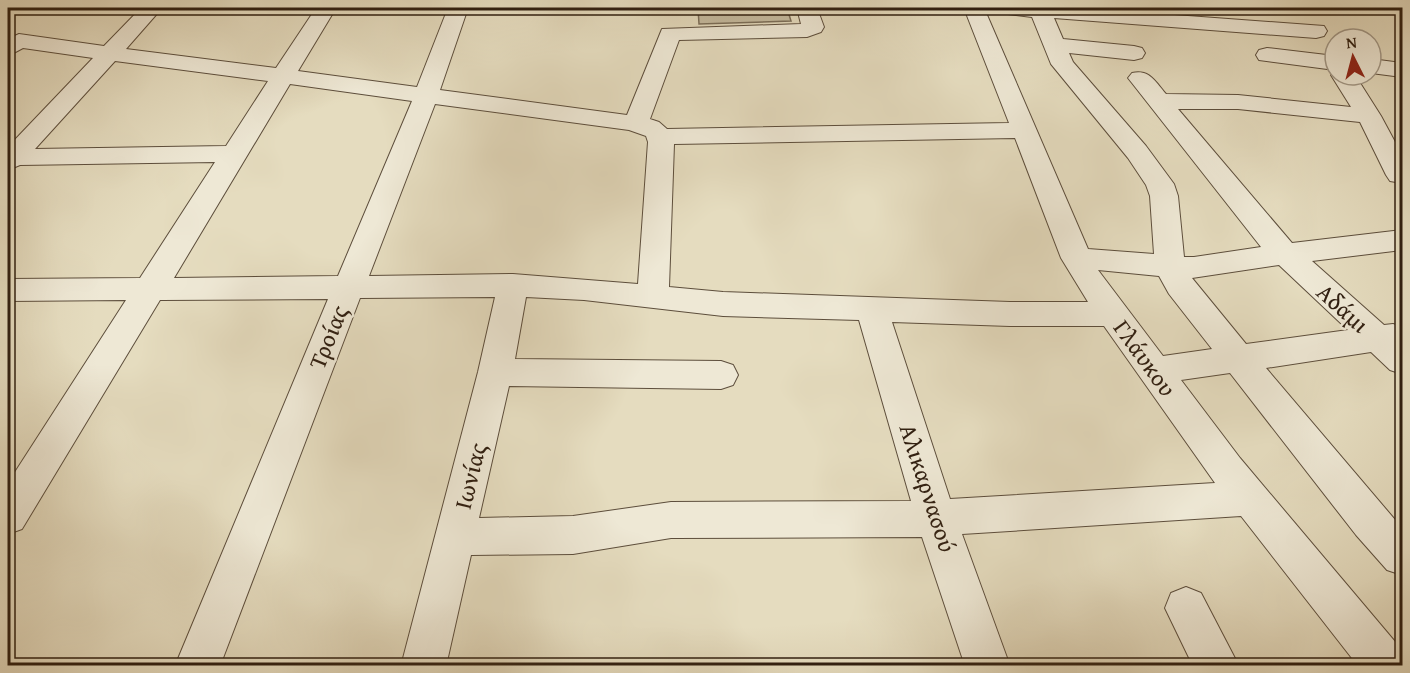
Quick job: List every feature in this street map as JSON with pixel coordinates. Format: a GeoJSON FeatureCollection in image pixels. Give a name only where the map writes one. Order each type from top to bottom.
{"type":"FeatureCollection","features":[{"type":"Feature","properties":{"kind":"street"},"geometry":{"type":"LineString","coordinates":[[9,159],[152,8]]}},
{"type":"Feature","properties":{"kind":"street"},"geometry":{"type":"LineString","coordinates":[[8,516],[22,471],[152,288],[326,8]]}},
{"type":"Feature","properties":{"kind":"street","name":"Τροίας"},"geometry":{"type":"LineString","coordinates":[[197,666],[426,95],[458,8]]}},
{"type":"Feature","properties":{"kind":"street"},"geometry":{"type":"LineString","coordinates":[[636,123],[670,34],[807,30],[813,27],[807,8]]}},
{"type":"Feature","properties":{"kind":"street","name":"Γλάυκου"},"geometry":{"type":"LineString","coordinates":[[974,8],[1084,274],[1249,498],[1387,666]]}},
{"type":"Feature","properties":{"kind":"street"},"geometry":{"type":"LineString","coordinates":[[999,8],[1040,9],[1316,31]]}},
{"type":"Feature","properties":{"kind":"street"},"geometry":{"type":"LineString","coordinates":[[1301,8],[1323,42]]}},
{"type":"Feature","properties":{"kind":"street"},"geometry":{"type":"LineString","coordinates":[[1040,9],[1054,45],[1070,75],[1137,152],[1160,184],[1164,196],[1170,266],[1180,286],[1238,358],[1396,542]]}},
{"type":"Feature","properties":{"kind":"street"},"geometry":{"type":"LineString","coordinates":[[8,49],[19,41],[636,123],[650,127],[661,137],[1024,130]]}},
{"type":"Feature","properties":{"kind":"street","name":"Αδάμι"},"geometry":{"type":"LineString","coordinates":[[1054,45],[1137,65],[1158,101],[1285,254],[1390,336],[1402,361]]}},
{"type":"Feature","properties":{"kind":"street"},"geometry":{"type":"LineString","coordinates":[[1267,56],[1323,61]]}},
{"type":"Feature","properties":{"kind":"street"},"geometry":{"type":"LineString","coordinates":[[1383,68],[1402,70]]}},
{"type":"Feature","properties":{"kind":"street"},"geometry":{"type":"LineString","coordinates":[[1351,87],[1369,116],[1394,146],[1400,175]]}},
{"type":"Feature","properties":{"kind":"street"},"geometry":{"type":"LineString","coordinates":[[1158,101],[1238,102],[1369,116]]}},
{"type":"Feature","properties":{"kind":"street"},"geometry":{"type":"LineString","coordinates":[[653,297],[661,137]]}},
{"type":"Feature","properties":{"kind":"street"},"geometry":{"type":"LineString","coordinates":[[9,159],[235,154]]}},
{"type":"Feature","properties":{"kind":"street"},"geometry":{"type":"LineString","coordinates":[[1076,258],[1197,268],[1285,254],[1402,240]]}},
{"type":"Feature","properties":{"kind":"street"},"geometry":{"type":"LineString","coordinates":[[8,290],[513,285],[584,289],[723,304],[1010,314],[1113,314]]}},
{"type":"Feature","properties":{"kind":"street","name":"Ιωνίας"},"geometry":{"type":"LineString","coordinates":[[423,666],[495,372],[513,285]]}},
{"type":"Feature","properties":{"kind":"street","name":"Αλικαρνασού"},"geometry":{"type":"LineString","coordinates":[[872,309],[936,518],[988,666]]}},
{"type":"Feature","properties":{"kind":"street"},"geometry":{"type":"LineString","coordinates":[[1154,372],[1390,336]]}},
{"type":"Feature","properties":{"kind":"street"},"geometry":{"type":"LineString","coordinates":[[495,372],[721,375]]}},
{"type":"Feature","properties":{"kind":"street"},"geometry":{"type":"LineString","coordinates":[[455,537],[573,535],[670,520],[750,518],[852,521],[936,518],[1249,498]]}},
{"type":"Feature","properties":{"kind":"street"},"geometry":{"type":"LineString","coordinates":[[1186,608],[1217,666]]}},
{"type":"Feature","properties":{"kind":"shaded area"},"geometry":{"type":"Polygon","coordinates":[[[698,8],[787,8],[791,21],[699,24],[698,8]]]}}]}
